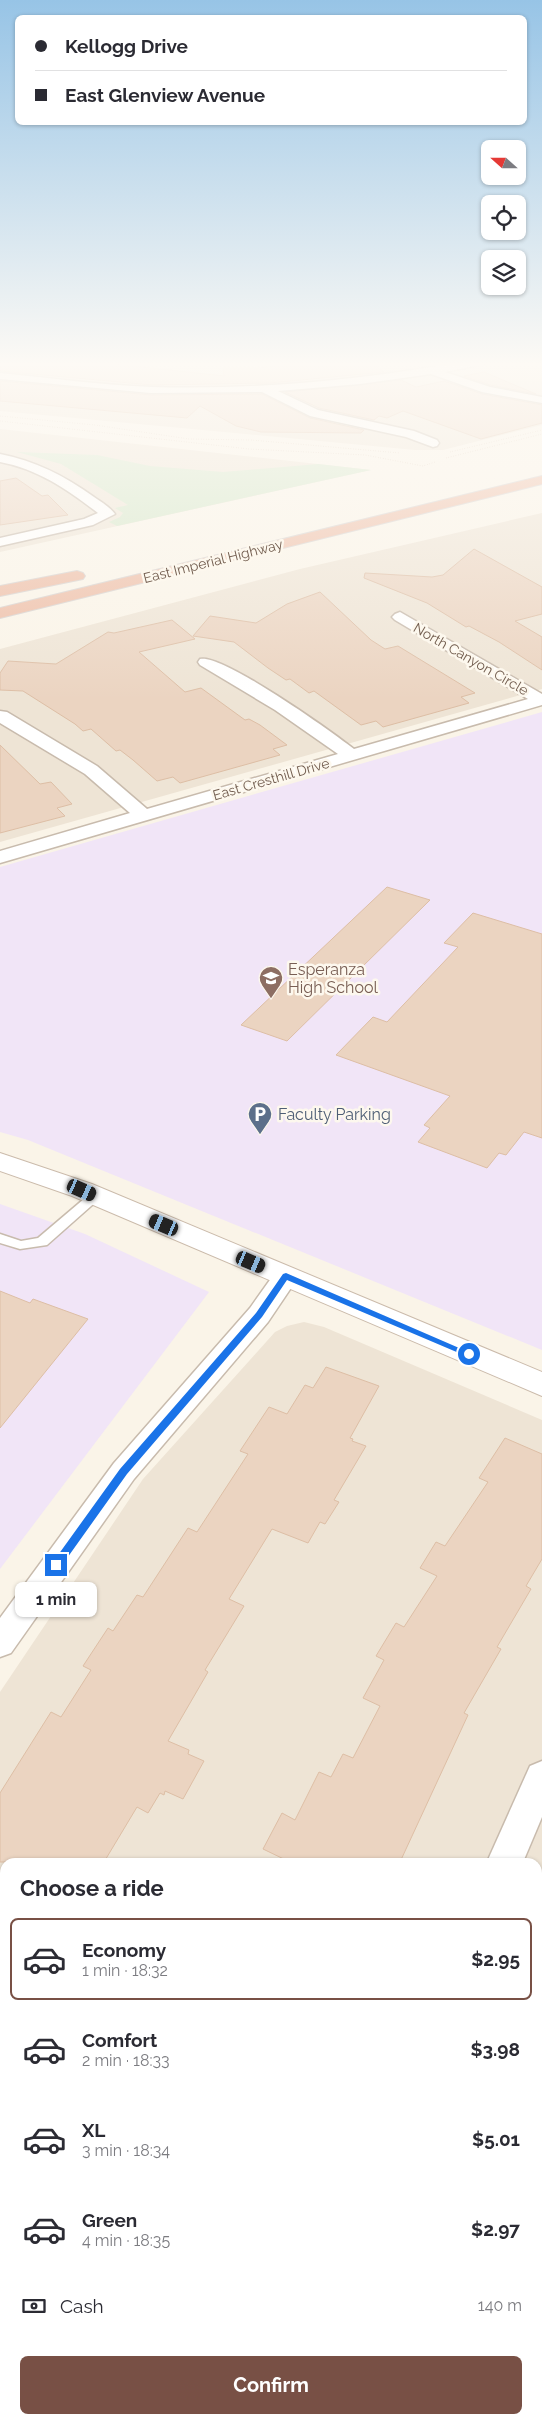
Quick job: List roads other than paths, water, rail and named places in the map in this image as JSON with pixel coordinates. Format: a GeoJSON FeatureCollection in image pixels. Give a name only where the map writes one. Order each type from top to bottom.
{"type":"FeatureCollection","features":[{"type":"Feature","properties":{"kind":"highway","name":"East Imperial Highway"},"geometry":{"type":"LineString","coordinates":[[0,598],[517,474]]}},
{"type":"Feature","properties":{"kind":"highway","name":"East Imperial Highway"},"geometry":{"type":"LineString","coordinates":[[0,613],[542,480]]}},
{"type":"Feature","properties":{"kind":"highway"},"geometry":{"type":"LineString","coordinates":[[0,591],[145,563]]}},
{"type":"Feature","properties":{"kind":"highway"},"geometry":{"type":"LineString","coordinates":[[0,619],[168,572]]}},
{"type":"Feature","properties":{"kind":"main road"},"geometry":{"type":"LineString","coordinates":[[0,1162],[95,1196],[542,1385]]}},
{"type":"Feature","properties":{"kind":"street"},"geometry":{"type":"LineString","coordinates":[[0,542],[102,518],[108,514],[50,474]]}},
{"type":"Feature","properties":{"kind":"street","name":"North Canyon Circle"},"geometry":{"type":"LineString","coordinates":[[400,617],[542,700]]}},
{"type":"Feature","properties":{"kind":"street"},"geometry":{"type":"LineString","coordinates":[[206,662],[269,698],[323,733],[352,756]]}},
{"type":"Feature","properties":{"kind":"street","name":"East Cresthill Drive"},"geometry":{"type":"LineString","coordinates":[[0,857],[542,700]]}},
{"type":"Feature","properties":{"kind":"street"},"geometry":{"type":"LineString","coordinates":[[1,716],[91,770],[144,816]]}},
{"type":"Feature","properties":{"kind":"street"},"geometry":{"type":"LineString","coordinates":[[0,1644],[124,1471],[259,1315],[286,1276]]}},
{"type":"Feature","properties":{"kind":"street"},"geometry":{"type":"LineString","coordinates":[[507,1858],[542,1777]]}},
{"type":"Feature","properties":{"kind":"lane"},"geometry":{"type":"LineString","coordinates":[[0,1238],[20,1245],[42,1242],[95,1196]]}},
{"type":"Feature","properties":{"kind":"place","name":"Esperanza High School"},"geometry":{"type":"Point","coordinates":[271,999]}},
{"type":"Feature","properties":{"kind":"place","name":"Faculty Parking"},"geometry":{"type":"Point","coordinates":[260,1135]}}]}
